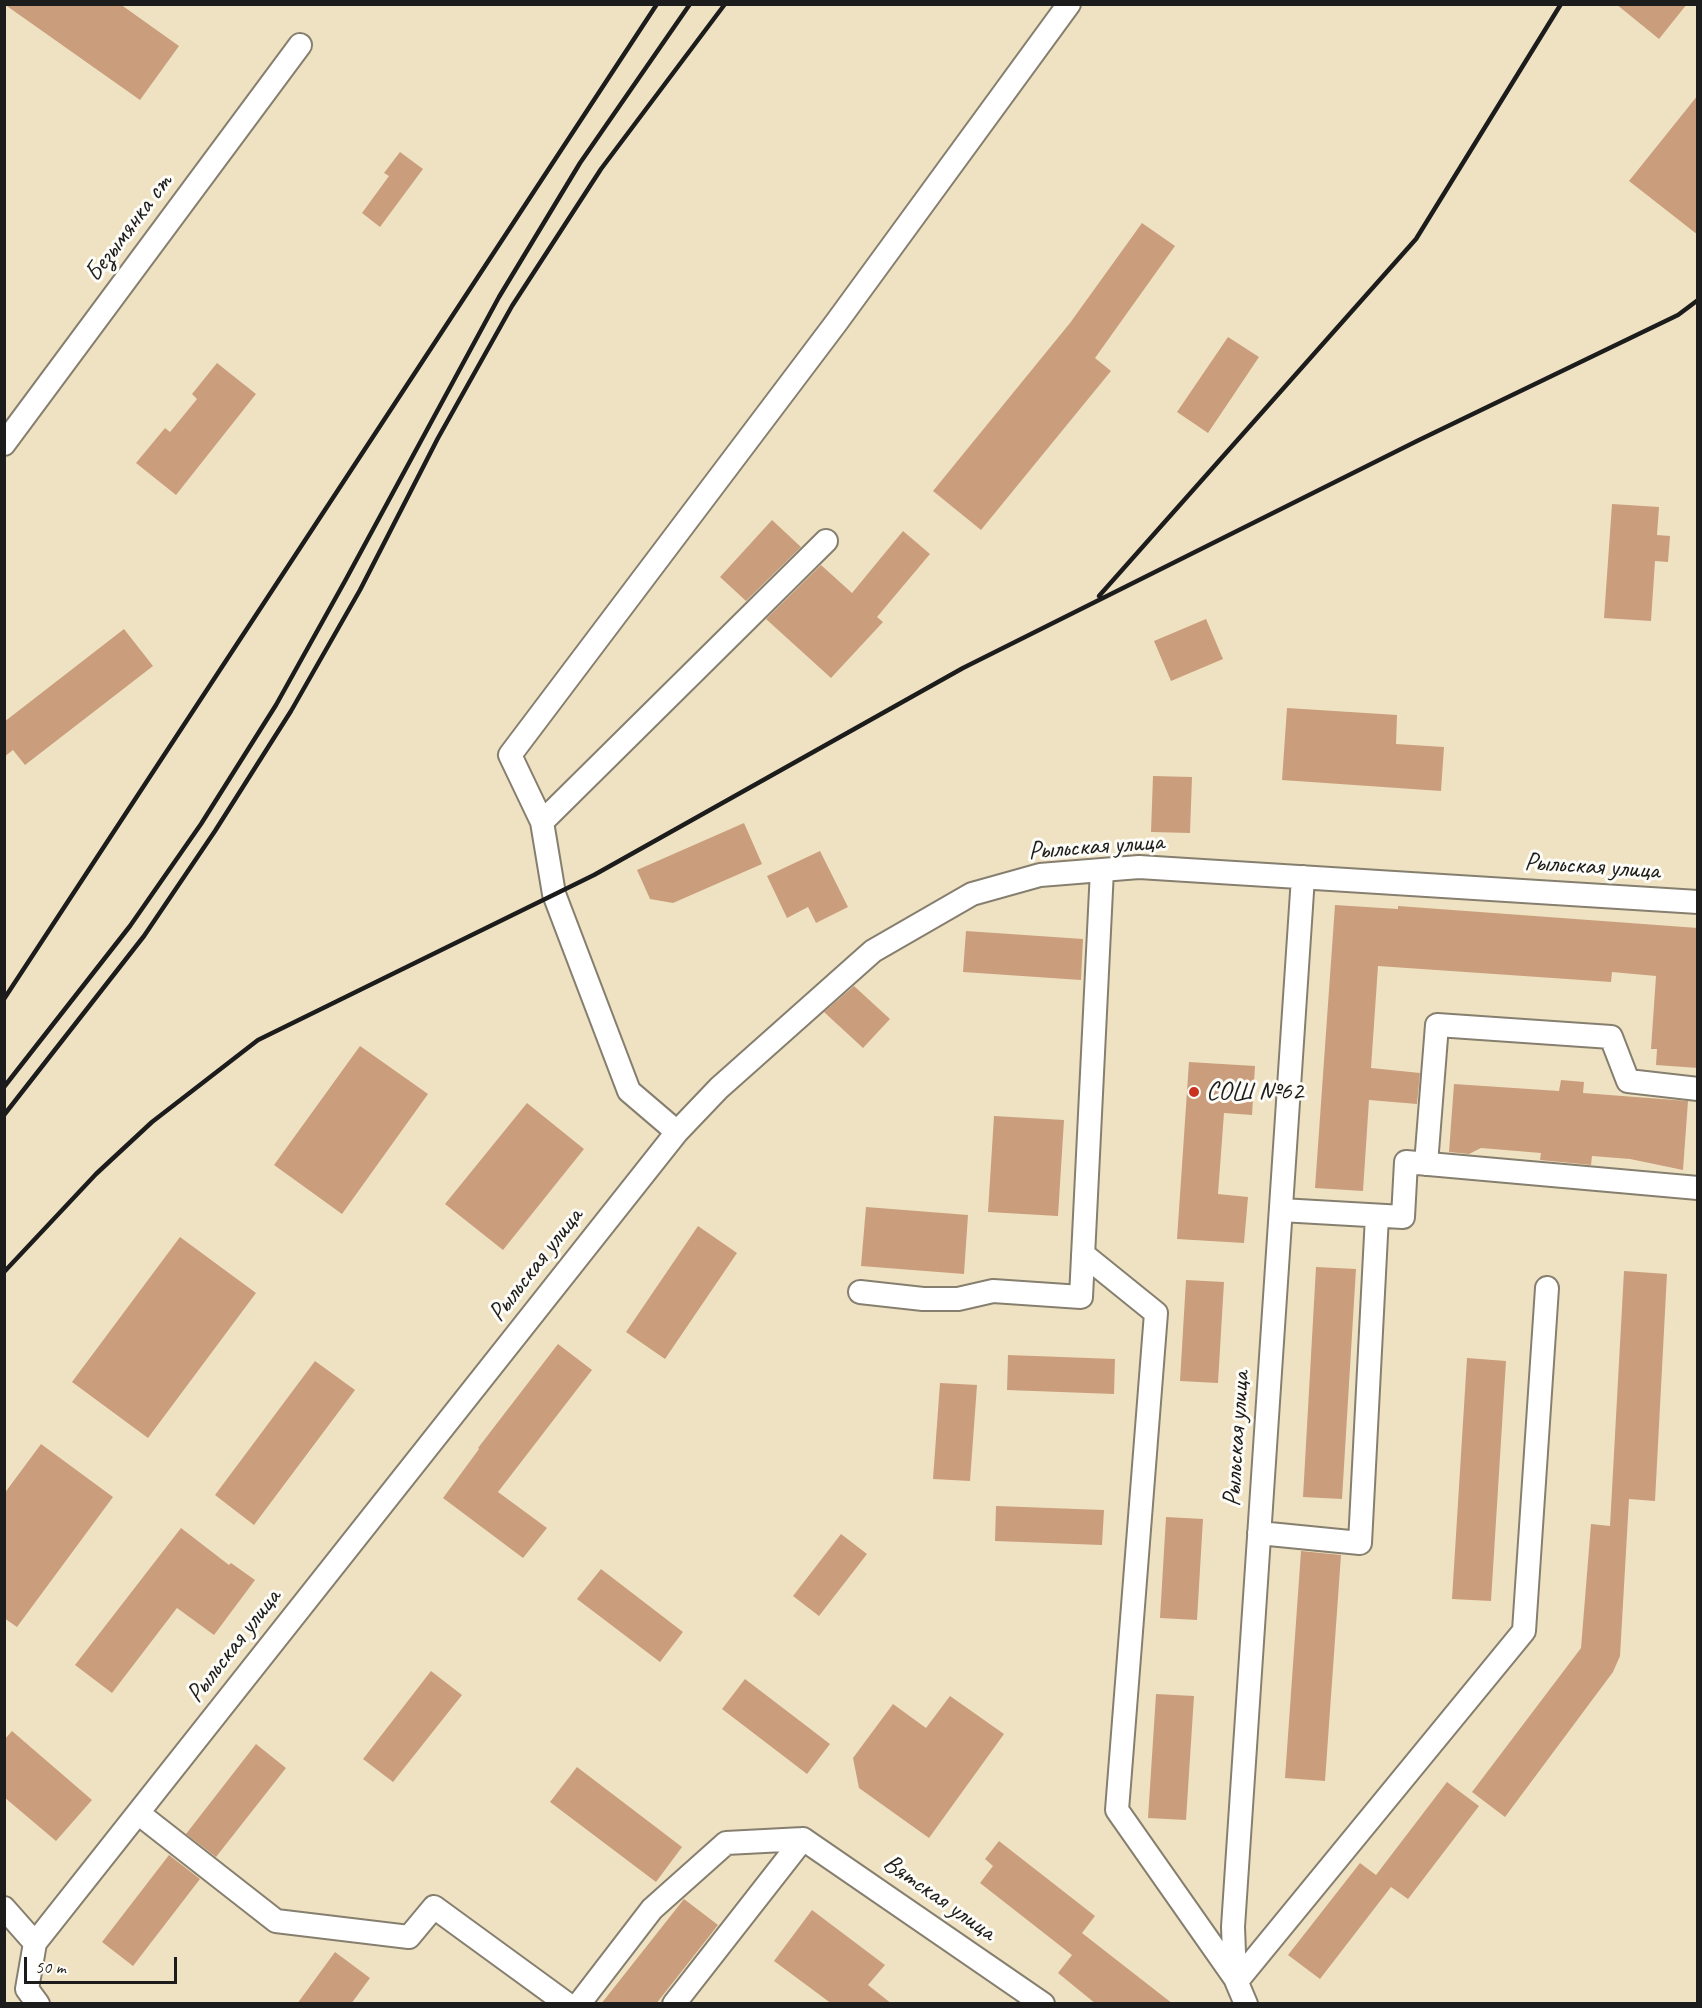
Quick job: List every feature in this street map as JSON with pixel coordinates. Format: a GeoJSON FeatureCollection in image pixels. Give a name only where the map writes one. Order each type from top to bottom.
{"type":"FeatureCollection","features":[{"type":"Feature","properties":{"kind":"street"},"geometry":{"type":"LineString","coordinates":[[677,1132],[629,1091],[554,894],[542,822],[510,756],[843,313],[1069,4]]}},
{"type":"Feature","properties":{"kind":"street","name":"Безымянка ст"},"geometry":{"type":"LineString","coordinates":[[4,444],[300,45]]}},
{"type":"Feature","properties":{"kind":"street"},"geometry":{"type":"LineString","coordinates":[[542,822],[826,541]]}},
{"type":"Feature","properties":{"kind":"street","name":"Рыльская улица"},"geometry":{"type":"LineString","coordinates":[[38,2004],[27,1989],[35,1943],[677,1132],[719,1088],[873,951],[972,894],[1040,875],[1139,867],[1698,902]]}},
{"type":"Feature","properties":{"kind":"street"},"geometry":{"type":"LineString","coordinates":[[860,1292],[924,1299],[958,1299],[993,1291],[1081,1297],[1102,870]]}},
{"type":"Feature","properties":{"kind":"street","name":"Рыльская улица"},"geometry":{"type":"LineString","coordinates":[[1246,2004],[1237,1981],[1233,1927],[1303,877]]}},
{"type":"Feature","properties":{"kind":"street"},"geometry":{"type":"LineString","coordinates":[[1426,1164],[1437,1025],[1611,1037],[1628,1081],[1698,1089]]}},
{"type":"Feature","properties":{"kind":"street"},"geometry":{"type":"LineString","coordinates":[[1281,1210],[1403,1217],[1406,1162],[1698,1188]]}},
{"type":"Feature","properties":{"kind":"street"},"geometry":{"type":"LineString","coordinates":[[1259,1533],[1360,1543],[1377,1216]]}},
{"type":"Feature","properties":{"kind":"street"},"geometry":{"type":"LineString","coordinates":[[1083,1254],[1156,1313],[1117,1810],[1237,1981],[1524,1631],[1547,1288]]}},
{"type":"Feature","properties":{"kind":"street"},"geometry":{"type":"LineString","coordinates":[[138,1813],[276,1921],[409,1937],[434,1907],[567,2004]]}},
{"type":"Feature","properties":{"kind":"street"},"geometry":{"type":"LineString","coordinates":[[579,2004],[652,1909],[726,1843],[803,1839]]}},
{"type":"Feature","properties":{"kind":"street"},"geometry":{"type":"LineString","coordinates":[[674,2004],[803,1839]]}},
{"type":"Feature","properties":{"kind":"street","name":"Вятская улица"},"geometry":{"type":"LineString","coordinates":[[803,1839],[1043,2004]]}},
{"type":"Feature","properties":{"kind":"street"},"geometry":{"type":"LineString","coordinates":[[4,1908],[35,1943]]}},
{"type":"Feature","properties":{"kind":"building"},"geometry":{"type":"Polygon","coordinates":[[[4,4],[120,4],[179,46],[140,100],[4,4]]]}},
{"type":"Feature","properties":{"kind":"building"},"geometry":{"type":"Polygon","coordinates":[[[1616,4],[1687,4],[1659,39],[1616,4]]]}},
{"type":"Feature","properties":{"kind":"building"},"geometry":{"type":"Polygon","coordinates":[[[1698,95],[1698,235],[1629,181],[1698,95]]]}},
{"type":"Feature","properties":{"kind":"building"},"geometry":{"type":"Polygon","coordinates":[[[400,152],[423,169],[380,227],[362,213],[389,176],[384,173],[400,152]]]}},
{"type":"Feature","properties":{"kind":"building"},"geometry":{"type":"Polygon","coordinates":[[[1142,223],[1175,246],[1095,358],[1111,371],[981,530],[933,491],[1070,323],[1142,223]]]}},
{"type":"Feature","properties":{"kind":"building"},"geometry":{"type":"Polygon","coordinates":[[[1228,337],[1259,357],[1208,433],[1177,412],[1228,337]]]}},
{"type":"Feature","properties":{"kind":"building"},"geometry":{"type":"Polygon","coordinates":[[[217,363],[256,394],[176,495],[136,463],[165,428],[170,432],[197,399],[192,394],[217,363]]]}},
{"type":"Feature","properties":{"kind":"building"},"geometry":{"type":"Polygon","coordinates":[[[1612,504],[1659,507],[1657,535],[1670,536],[1668,562],[1655,561],[1651,621],[1604,618],[1612,504]]]}},
{"type":"Feature","properties":{"kind":"building"},"geometry":{"type":"Polygon","coordinates":[[[772,520],[801,547],[746,601],[720,577],[772,520]]]}},
{"type":"Feature","properties":{"kind":"building"},"geometry":{"type":"Polygon","coordinates":[[[903,531],[930,554],[877,617],[883,622],[831,678],[766,619],[821,565],[852,593],[903,531]]]}},
{"type":"Feature","properties":{"kind":"building"},"geometry":{"type":"Polygon","coordinates":[[[1206,619],[1223,659],[1171,681],[1154,641],[1206,619]]]}},
{"type":"Feature","properties":{"kind":"building"},"geometry":{"type":"Polygon","coordinates":[[[124,629],[153,666],[25,765],[13,750],[4,757],[4,722],[124,629]]]}},
{"type":"Feature","properties":{"kind":"building"},"geometry":{"type":"Polygon","coordinates":[[[1287,708],[1397,715],[1396,744],[1444,747],[1441,791],[1282,780],[1287,708]]]}},
{"type":"Feature","properties":{"kind":"building"},"geometry":{"type":"Polygon","coordinates":[[[1153,776],[1192,777],[1190,833],[1151,832],[1153,776]]]}},
{"type":"Feature","properties":{"kind":"building"},"geometry":{"type":"Polygon","coordinates":[[[744,823],[762,864],[673,903],[650,899],[637,870],[744,823]]]}},
{"type":"Feature","properties":{"kind":"building"},"geometry":{"type":"Polygon","coordinates":[[[820,851],[848,907],[816,923],[808,907],[787,918],[767,876],[820,851]]]}},
{"type":"Feature","properties":{"kind":"building"},"geometry":{"type":"Polygon","coordinates":[[[1335,905],[1398,909],[1398,906],[1698,928],[1698,1068],[1656,1065],[1657,1049],[1651,1049],[1656,976],[1612,972],[1611,982],[1378,966],[1371,1068],[1420,1073],[1417,1104],[1369,1100],[1363,1191],[1315,1188],[1335,905]]]}},
{"type":"Feature","properties":{"kind":"building"},"geometry":{"type":"Polygon","coordinates":[[[966,931],[1083,939],[1081,980],[963,972],[966,931]]]}},
{"type":"Feature","properties":{"kind":"building"},"geometry":{"type":"Polygon","coordinates":[[[854,986],[890,1019],[863,1048],[824,1012],[854,986]]]}},
{"type":"Feature","properties":{"kind":"building"},"geometry":{"type":"Polygon","coordinates":[[[360,1046],[428,1094],[342,1214],[274,1165],[360,1046]]]}},
{"type":"Feature","properties":{"kind":"building"},"geometry":{"type":"Polygon","coordinates":[[[1189,1062],[1255,1066],[1252,1115],[1224,1113],[1218,1194],[1248,1197],[1244,1243],[1177,1239],[1189,1062]]]}},
{"type":"Feature","properties":{"kind":"building"},"geometry":{"type":"Polygon","coordinates":[[[1561,1080],[1584,1082],[1583,1093],[1688,1101],[1683,1170],[1630,1159],[1592,1156],[1591,1165],[1540,1160],[1541,1153],[1481,1148],[1469,1154],[1449,1152],[1454,1084],[1559,1091],[1561,1080]]]}},
{"type":"Feature","properties":{"kind":"building"},"geometry":{"type":"Polygon","coordinates":[[[527,1103],[584,1149],[503,1250],[445,1204],[527,1103]]]}},
{"type":"Feature","properties":{"kind":"building"},"geometry":{"type":"Polygon","coordinates":[[[994,1116],[1064,1120],[1058,1216],[988,1212],[994,1116]]]}},
{"type":"Feature","properties":{"kind":"building"},"geometry":{"type":"Polygon","coordinates":[[[866,1207],[968,1215],[964,1274],[861,1266],[866,1207]]]}},
{"type":"Feature","properties":{"kind":"building"},"geometry":{"type":"Polygon","coordinates":[[[698,1226],[737,1253],[665,1359],[626,1332],[698,1226]]]}},
{"type":"Feature","properties":{"kind":"building"},"geometry":{"type":"Polygon","coordinates":[[[180,1237],[256,1293],[148,1438],[72,1382],[180,1237]]]}},
{"type":"Feature","properties":{"kind":"building"},"geometry":{"type":"Polygon","coordinates":[[[1316,1267],[1356,1269],[1342,1499],[1303,1497],[1316,1267]]]}},
{"type":"Feature","properties":{"kind":"building"},"geometry":{"type":"Polygon","coordinates":[[[1624,1271],[1667,1274],[1655,1501],[1629,1499],[1620,1656],[1613,1672],[1505,1817],[1472,1792],[1581,1648],[1591,1524],[1610,1526],[1624,1271]]]}},
{"type":"Feature","properties":{"kind":"building"},"geometry":{"type":"Polygon","coordinates":[[[1186,1280],[1224,1282],[1218,1383],[1180,1381],[1186,1280]]]}},
{"type":"Feature","properties":{"kind":"building"},"geometry":{"type":"Polygon","coordinates":[[[558,1344],[592,1370],[498,1492],[547,1528],[523,1558],[443,1498],[478,1448],[558,1344]]]}},
{"type":"Feature","properties":{"kind":"building"},"geometry":{"type":"Polygon","coordinates":[[[1008,1355],[1115,1359],[1114,1394],[1007,1390],[1008,1355]]]}},
{"type":"Feature","properties":{"kind":"building"},"geometry":{"type":"Polygon","coordinates":[[[1467,1358],[1506,1361],[1491,1601],[1452,1599],[1467,1358]]]}},
{"type":"Feature","properties":{"kind":"building"},"geometry":{"type":"Polygon","coordinates":[[[315,1361],[355,1390],[254,1525],[215,1495],[315,1361]]]}},
{"type":"Feature","properties":{"kind":"building"},"geometry":{"type":"Polygon","coordinates":[[[940,1383],[977,1385],[970,1481],[933,1479],[940,1383]]]}},
{"type":"Feature","properties":{"kind":"building"},"geometry":{"type":"Polygon","coordinates":[[[41,1444],[113,1497],[17,1627],[4,1618],[4,1494],[41,1444]]]}},
{"type":"Feature","properties":{"kind":"building"},"geometry":{"type":"Polygon","coordinates":[[[996,1506],[1104,1510],[1102,1545],[995,1541],[996,1506]]]}},
{"type":"Feature","properties":{"kind":"building"},"geometry":{"type":"Polygon","coordinates":[[[1166,1517],[1203,1519],[1197,1620],[1160,1618],[1166,1517]]]}},
{"type":"Feature","properties":{"kind":"building"},"geometry":{"type":"Polygon","coordinates":[[[181,1528],[229,1565],[231,1563],[255,1580],[214,1635],[177,1608],[112,1693],[75,1665],[181,1528]]]}},
{"type":"Feature","properties":{"kind":"building"},"geometry":{"type":"Polygon","coordinates":[[[841,1534],[867,1554],[819,1616],[793,1596],[841,1534]]]}},
{"type":"Feature","properties":{"kind":"building"},"geometry":{"type":"Polygon","coordinates":[[[1301,1551],[1341,1555],[1325,1781],[1285,1778],[1301,1551]]]}},
{"type":"Feature","properties":{"kind":"building"},"geometry":{"type":"Polygon","coordinates":[[[601,1569],[683,1632],[660,1662],[577,1599],[601,1569]]]}},
{"type":"Feature","properties":{"kind":"building"},"geometry":{"type":"Polygon","coordinates":[[[431,1671],[462,1695],[393,1782],[363,1759],[431,1671]]]}},
{"type":"Feature","properties":{"kind":"building"},"geometry":{"type":"Polygon","coordinates":[[[745,1679],[830,1744],[807,1774],[722,1709],[745,1679]]]}},
{"type":"Feature","properties":{"kind":"building"},"geometry":{"type":"Polygon","coordinates":[[[1156,1694],[1194,1696],[1186,1820],[1148,1818],[1156,1694]]]}},
{"type":"Feature","properties":{"kind":"building"},"geometry":{"type":"Polygon","coordinates":[[[950,1696],[1004,1734],[929,1838],[859,1788],[853,1758],[893,1704],[926,1728],[950,1696]]]}},
{"type":"Feature","properties":{"kind":"building"},"geometry":{"type":"Polygon","coordinates":[[[12,1731],[92,1800],[56,1841],[4,1797],[4,1740],[12,1731]]]}},
{"type":"Feature","properties":{"kind":"building"},"geometry":{"type":"Polygon","coordinates":[[[256,1744],[286,1768],[216,1857],[186,1834],[256,1744]]]}},
{"type":"Feature","properties":{"kind":"building"},"geometry":{"type":"Polygon","coordinates":[[[577,1767],[682,1847],[656,1882],[550,1802],[577,1767]]]}},
{"type":"Feature","properties":{"kind":"building"},"geometry":{"type":"Polygon","coordinates":[[[1447,1782],[1479,1806],[1408,1899],[1391,1887],[1320,1979],[1288,1955],[1360,1863],[1376,1875],[1447,1782]]]}},
{"type":"Feature","properties":{"kind":"building"},"geometry":{"type":"Polygon","coordinates":[[[999,1841],[1095,1916],[1082,1933],[1173,2004],[1096,2004],[1058,1973],[1072,1955],[980,1883],[993,1866],[985,1859],[999,1841]]]}},
{"type":"Feature","properties":{"kind":"building"},"geometry":{"type":"Polygon","coordinates":[[[169,1855],[200,1879],[133,1966],[102,1942],[169,1855]]]}},
{"type":"Feature","properties":{"kind":"building"},"geometry":{"type":"Polygon","coordinates":[[[684,1899],[718,1925],[656,2004],[601,2004],[684,1899]]]}},
{"type":"Feature","properties":{"kind":"building"},"geometry":{"type":"Polygon","coordinates":[[[812,1910],[885,1965],[868,1985],[892,2004],[832,2004],[774,1961],[812,1910]]]}},
{"type":"Feature","properties":{"kind":"building"},"geometry":{"type":"Polygon","coordinates":[[[335,1952],[370,1978],[351,2004],[297,2004],[335,1952]]]}},
{"type":"Feature","properties":{"kind":"railway"},"geometry":{"type":"LineString","coordinates":[[4,999],[657,4]]}},
{"type":"Feature","properties":{"kind":"railway"},"geometry":{"type":"LineString","coordinates":[[4,1087],[130,926],[201,824],[276,705],[499,297],[580,163],[690,4]]}},
{"type":"Feature","properties":{"kind":"railway"},"geometry":{"type":"LineString","coordinates":[[4,1115],[144,936],[215,831],[291,711],[360,590],[438,438],[512,306],[601,169],[725,4]]}},
{"type":"Feature","properties":{"kind":"railway"},"geometry":{"type":"LineString","coordinates":[[1099,596],[1416,239],[1561,4]]}},
{"type":"Feature","properties":{"kind":"railway"},"geometry":{"type":"LineString","coordinates":[[4,1272],[96,1174],[152,1122],[258,1040],[594,875],[963,668],[1417,441],[1678,315],[1698,300]]}},
{"type":"Feature","properties":{"kind":"place","name":"СОШ №62"},"geometry":{"type":"Point","coordinates":[1194,1092]}}]}
